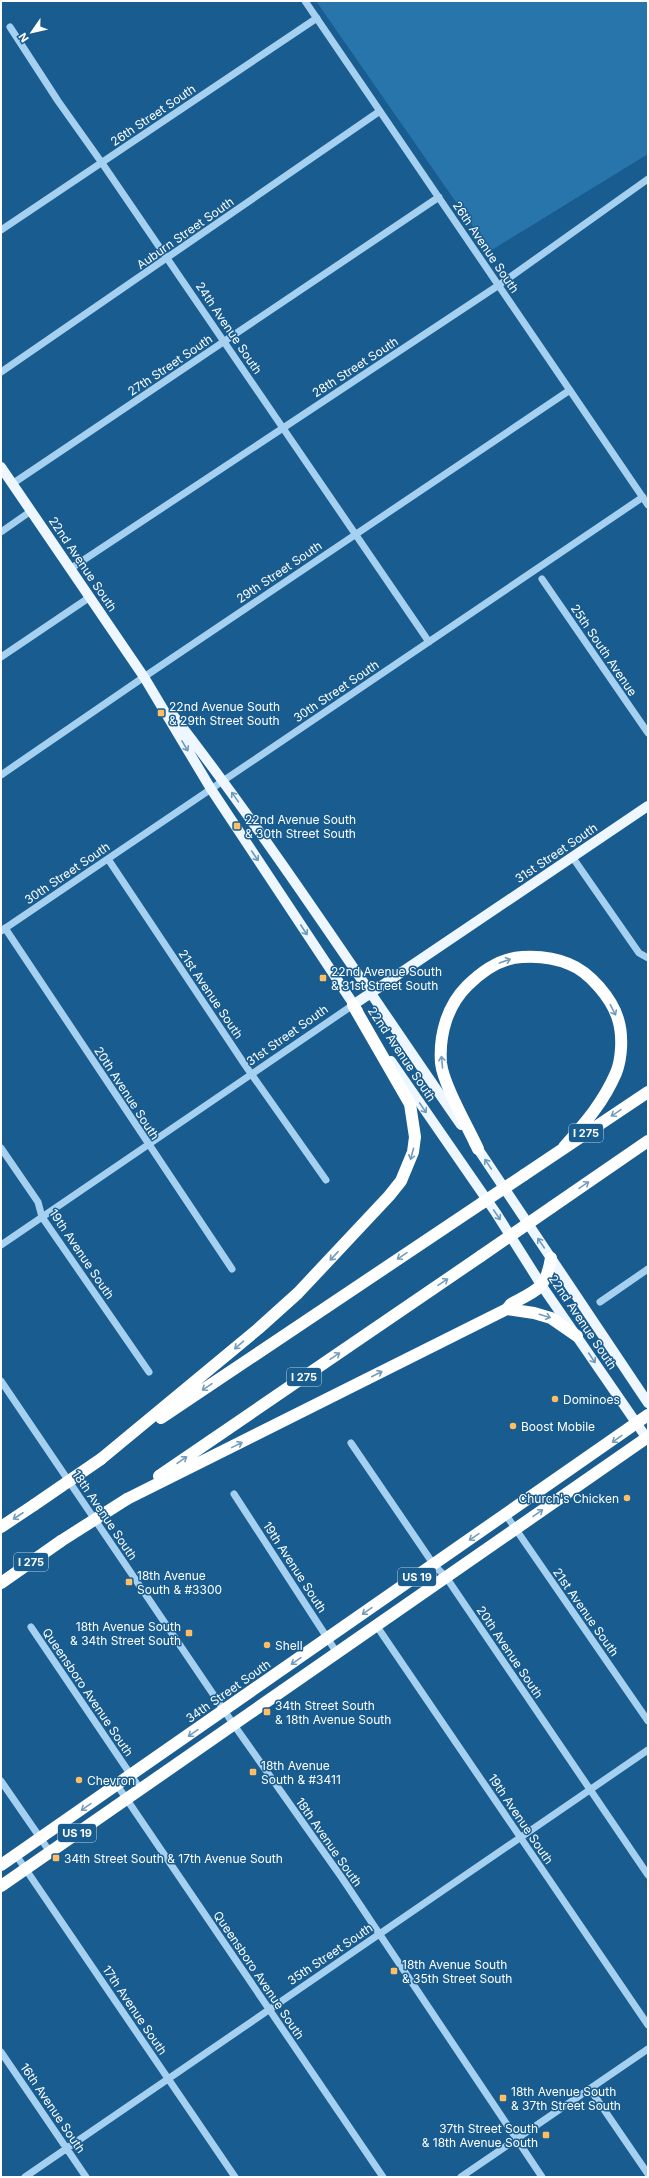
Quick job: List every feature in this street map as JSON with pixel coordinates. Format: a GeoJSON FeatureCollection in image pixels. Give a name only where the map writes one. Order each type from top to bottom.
{"type":"FeatureCollection","features":[{"type":"Feature","properties":{"kind":"highway"},"geometry":{"type":"LineString","coordinates":[[478,1149],[446,1080],[441,1064],[444,1028],[449,1010],[457,995],[476,977],[491,966],[521,956],[554,959],[570,964],[587,976],[599,988],[610,1002],[618,1019],[621,1051],[616,1072],[600,1106],[564,1147]]}},
{"type":"Feature","properties":{"kind":"highway"},"geometry":{"type":"LineString","coordinates":[[101,1459],[235,1349],[292,1298],[379,1207],[400,1181],[410,1159],[415,1137],[410,1104],[353,1005]]}},
{"type":"Feature","properties":{"kind":"highway","name":"I 275"},"geometry":{"type":"LineString","coordinates":[[1,1527],[564,1147],[648,1092]]}},
{"type":"Feature","properties":{"kind":"highway","name":"I 275"},"geometry":{"type":"LineString","coordinates":[[1,1583],[61,1541],[127,1499],[648,1141]]}},
{"type":"Feature","properties":{"kind":"highway"},"geometry":{"type":"LineString","coordinates":[[127,1499],[507,1309],[511,1304],[542,1286],[549,1272],[551,1258]]}},
{"type":"Feature","properties":{"kind":"highway"},"geometry":{"type":"LineString","coordinates":[[507,1309],[534,1313],[551,1318],[577,1336]]}},
{"type":"Feature","properties":{"kind":"highway","name":"34th Street South"},"geometry":{"type":"LineString","coordinates":[[1,1865],[132,1776],[648,1416]]}},
{"type":"Feature","properties":{"kind":"highway","name":"US 19"},"geometry":{"type":"LineString","coordinates":[[1,1886],[648,1438]]}},
{"type":"Feature","properties":{"kind":"main road","name":"22nd Avenue South"},"geometry":{"type":"LineString","coordinates":[[1,467],[144,677],[211,789],[353,1005],[496,1213],[542,1286],[648,1438]]}},
{"type":"Feature","properties":{"kind":"main road","name":"22nd Avenue South"},"geometry":{"type":"LineString","coordinates":[[144,677],[223,781],[478,1149],[648,1403]]}},
{"type":"Feature","properties":{"kind":"main road","name":"31st Street South"},"geometry":{"type":"LineString","coordinates":[[353,1005],[648,806]]}},
{"type":"Feature","properties":{"kind":"street","name":"26th Avenue South"},"geometry":{"type":"LineString","coordinates":[[305,1],[648,505]]}},
{"type":"Feature","properties":{"kind":"street","name":"26th Street South"},"geometry":{"type":"LineString","coordinates":[[1,230],[317,18]]}},
{"type":"Feature","properties":{"kind":"street","name":"24th Avenue South"},"geometry":{"type":"LineString","coordinates":[[10,27],[58,101],[168,258],[429,642]]}},
{"type":"Feature","properties":{"kind":"street","name":"Auburn Street South"},"geometry":{"type":"LineString","coordinates":[[1,372],[380,111]]}},
{"type":"Feature","properties":{"kind":"street","name":"28th Street South"},"geometry":{"type":"LineString","coordinates":[[70,569],[499,285],[648,179]]}},
{"type":"Feature","properties":{"kind":"street","name":"27th Street South"},"geometry":{"type":"LineString","coordinates":[[12,484],[439,197]]}},
{"type":"Feature","properties":{"kind":"street","name":"29th Street South"},"geometry":{"type":"LineString","coordinates":[[1,775],[570,390]]}},
{"type":"Feature","properties":{"kind":"street","name":"30th Street South"},"geometry":{"type":"LineString","coordinates":[[3,929],[643,497]]}},
{"type":"Feature","properties":{"kind":"street"},"geometry":{"type":"LineString","coordinates":[[1,532],[31,511]]}},
{"type":"Feature","properties":{"kind":"street","name":"25th South Avenue"},"geometry":{"type":"LineString","coordinates":[[542,579],[648,733]]}},
{"type":"Feature","properties":{"kind":"street"},"geometry":{"type":"LineString","coordinates":[[1,657],[90,597]]}},
{"type":"Feature","properties":{"kind":"street"},"geometry":{"type":"LineString","coordinates":[[573,858],[639,953],[648,958]]}},
{"type":"Feature","properties":{"kind":"street","name":"21st Avenue South"},"geometry":{"type":"LineString","coordinates":[[108,859],[252,1075],[326,1180]]}},
{"type":"Feature","properties":{"kind":"street","name":"20th Avenue South"},"geometry":{"type":"LineString","coordinates":[[3,929],[232,1268]]}},
{"type":"Feature","properties":{"kind":"street","name":"31st Street South"},"geometry":{"type":"LineString","coordinates":[[1,1245],[353,1005]]}},
{"type":"Feature","properties":{"kind":"street","name":"19th Avenue South"},"geometry":{"type":"LineString","coordinates":[[1,1148],[38,1202],[42,1217],[149,1372]]}},
{"type":"Feature","properties":{"kind":"street"},"geometry":{"type":"LineString","coordinates":[[600,1302],[648,1269]]}},
{"type":"Feature","properties":{"kind":"street","name":"18th Avenue South"},"geometry":{"type":"LineString","coordinates":[[1,1381],[234,1725],[379,1934],[542,2177]]}},
{"type":"Feature","properties":{"kind":"street","name":"20th Avenue South"},"geometry":{"type":"LineString","coordinates":[[350,1443],[434,1565],[446,1577],[648,1874]]}},
{"type":"Feature","properties":{"kind":"street","name":"19th Avenue South"},"geometry":{"type":"LineString","coordinates":[[234,1494],[337,1652]]}},
{"type":"Feature","properties":{"kind":"street","name":"21st Avenue South"},"geometry":{"type":"LineString","coordinates":[[506,1515],[648,1721]]}},
{"type":"Feature","properties":{"kind":"street","name":"19th Avenue South"},"geometry":{"type":"LineString","coordinates":[[376,1626],[648,2025]]}},
{"type":"Feature","properties":{"kind":"street","name":"Queensboro Avenue South"},"geometry":{"type":"LineString","coordinates":[[30,1627],[141,1790]]}},
{"type":"Feature","properties":{"kind":"street","name":"35th Street South"},"geometry":{"type":"LineString","coordinates":[[26,2177],[648,1750]]}},
{"type":"Feature","properties":{"kind":"street"},"geometry":{"type":"LineString","coordinates":[[1,1781],[50,1852]]}},
{"type":"Feature","properties":{"kind":"street","name":"Queensboro Avenue South"},"geometry":{"type":"LineString","coordinates":[[117,1785],[383,2177]]}},
{"type":"Feature","properties":{"kind":"street","name":"17th Avenue South"},"geometry":{"type":"LineString","coordinates":[[16,1855],[235,2177]]}},
{"type":"Feature","properties":{"kind":"street"},"geometry":{"type":"LineString","coordinates":[[461,2177],[648,2049]]}},
{"type":"Feature","properties":{"kind":"street","name":"16th Avenue South"},"geometry":{"type":"LineString","coordinates":[[1,2052],[86,2177]]}},
{"type":"Feature","properties":{"kind":"street"},"geometry":{"type":"LineString","coordinates":[[590,2089],[648,2174]]}},
{"type":"Feature","properties":{"kind":"shaded area"},"geometry":{"type":"Polygon","coordinates":[[[316,1],[648,1],[648,154],[490,251],[316,1]]]}},
{"type":"Feature","properties":{"kind":"place","name":"22nd Avenue South & 29th Street South"},"geometry":{"type":"Point","coordinates":[161,713]}},
{"type":"Feature","properties":{"kind":"place","name":"22nd Avenue South & 30th Street South"},"geometry":{"type":"Point","coordinates":[237,826]}},
{"type":"Feature","properties":{"kind":"place","name":"22nd Avenue South & 31st Street South"},"geometry":{"type":"Point","coordinates":[323,978]}},
{"type":"Feature","properties":{"kind":"place","name":"Dominoes"},"geometry":{"type":"Point","coordinates":[555,1399]}},
{"type":"Feature","properties":{"kind":"place","name":"Boost Mobile"},"geometry":{"type":"Point","coordinates":[513,1426]}},
{"type":"Feature","properties":{"kind":"place","name":"Church's Chicken"},"geometry":{"type":"Point","coordinates":[627,1498]}},
{"type":"Feature","properties":{"kind":"place","name":"18th Avenue South & #3300"},"geometry":{"type":"Point","coordinates":[129,1582]}},
{"type":"Feature","properties":{"kind":"place","name":"18th Avenue South & 34th Street South"},"geometry":{"type":"Point","coordinates":[189,1633]}},
{"type":"Feature","properties":{"kind":"place","name":"Shell"},"geometry":{"type":"Point","coordinates":[267,1645]}},
{"type":"Feature","properties":{"kind":"place","name":"34th Street South & 18th Avenue South"},"geometry":{"type":"Point","coordinates":[267,1712]}},
{"type":"Feature","properties":{"kind":"place","name":"18th Avenue South & #3411"},"geometry":{"type":"Point","coordinates":[253,1772]}},
{"type":"Feature","properties":{"kind":"place","name":"Chevron"},"geometry":{"type":"Point","coordinates":[79,1780]}},
{"type":"Feature","properties":{"kind":"place","name":"34th Street South & 17th Avenue South"},"geometry":{"type":"Point","coordinates":[56,1858]}},
{"type":"Feature","properties":{"kind":"place","name":"18th Avenue South & 35th Street South"},"geometry":{"type":"Point","coordinates":[394,1971]}},
{"type":"Feature","properties":{"kind":"place","name":"18th Avenue South & 37th Street South"},"geometry":{"type":"Point","coordinates":[503,2098]}},
{"type":"Feature","properties":{"kind":"place","name":"37th Street South & 18th Avenue South"},"geometry":{"type":"Point","coordinates":[546,2135]}}]}
